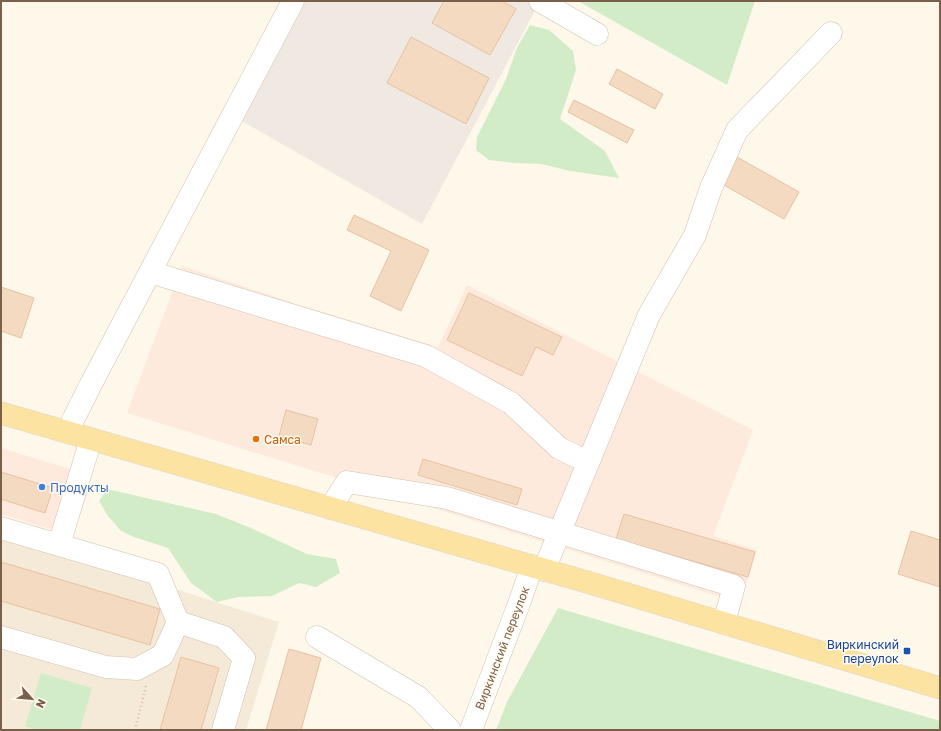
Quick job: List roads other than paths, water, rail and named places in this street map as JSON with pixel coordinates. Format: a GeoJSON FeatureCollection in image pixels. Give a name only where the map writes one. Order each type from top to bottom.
{"type":"FeatureCollection","features":[{"type":"Feature","properties":{"kind":"main road"},"geometry":{"type":"LineString","coordinates":[[1,413],[538,568],[940,688]]}},
{"type":"Feature","properties":{"kind":"street"},"geometry":{"type":"LineString","coordinates":[[67,432],[293,1]]}},
{"type":"Feature","properties":{"kind":"street"},"geometry":{"type":"LineString","coordinates":[[540,1],[597,34]]}},
{"type":"Feature","properties":{"kind":"street","name":"Виркинский переулок"},"geometry":{"type":"LineString","coordinates":[[471,730],[520,601],[559,531],[649,315],[695,235],[711,188],[737,130],[831,34]]}},
{"type":"Feature","properties":{"kind":"street"},"geometry":{"type":"LineString","coordinates":[[150,272],[426,356],[511,403],[559,448],[588,462]]}},
{"type":"Feature","properties":{"kind":"street"},"geometry":{"type":"LineString","coordinates":[[60,545],[91,439]]}},
{"type":"Feature","properties":{"kind":"street"},"geometry":{"type":"LineString","coordinates":[[330,508],[347,482],[447,498],[559,531],[734,586],[724,623]]}},
{"type":"Feature","properties":{"kind":"street"},"geometry":{"type":"LineString","coordinates":[[1,528],[158,574],[178,622],[164,655],[137,669],[106,667],[1,637]]}},
{"type":"Feature","properties":{"kind":"street"},"geometry":{"type":"LineString","coordinates":[[178,622],[224,637],[244,658],[223,730]]}},
{"type":"Feature","properties":{"kind":"street"},"geometry":{"type":"LineString","coordinates":[[317,637],[418,697],[450,730]]}},
{"type":"Feature","properties":{"kind":"place","name":"Самса"},"geometry":{"type":"Point","coordinates":[256,439]}},
{"type":"Feature","properties":{"kind":"place","name":"Продукты"},"geometry":{"type":"Point","coordinates":[42,487]}},
{"type":"Feature","properties":{"kind":"place","name":"Виркинский переулок"},"geometry":{"type":"Point","coordinates":[907,651]}}]}
